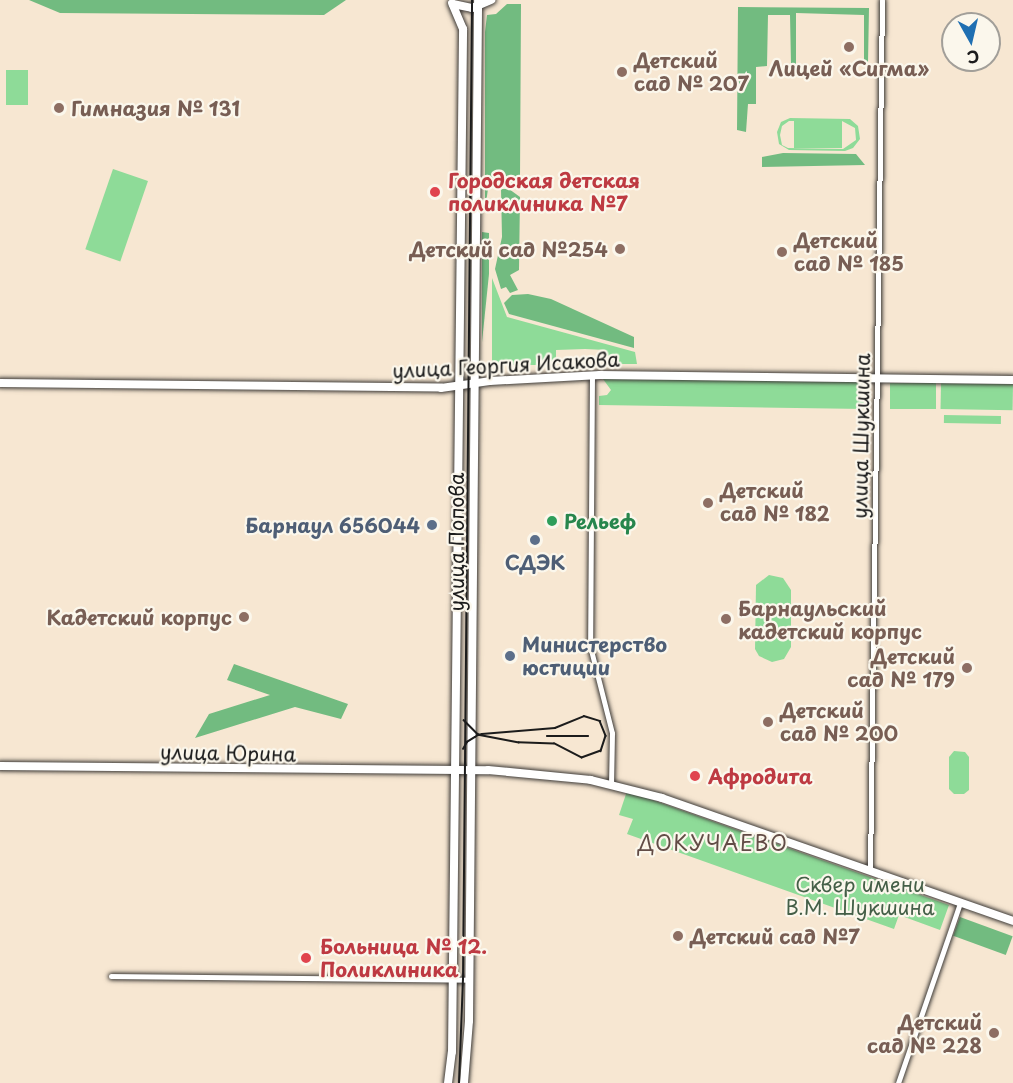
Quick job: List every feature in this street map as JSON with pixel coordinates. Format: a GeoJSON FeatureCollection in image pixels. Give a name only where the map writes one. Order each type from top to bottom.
{"type":"FeatureCollection","features":[{"type":"Feature","properties":{"kind":"main road"},"geometry":{"type":"LineString","coordinates":[[450,1],[460,8],[490,0]]}},
{"type":"Feature","properties":{"kind":"main road","name":"улица Попова"},"geometry":{"type":"LineString","coordinates":[[448,1083],[453,980],[456,770],[463,29],[450,1]]}},
{"type":"Feature","properties":{"kind":"main road","name":"улица Попова"},"geometry":{"type":"LineString","coordinates":[[464,1083],[469,980],[478,3]]}},
{"type":"Feature","properties":{"kind":"main road","name":"улица Георгия Исакова"},"geometry":{"type":"LineString","coordinates":[[0,383],[459,387],[592,375],[1013,380]]}},
{"type":"Feature","properties":{"kind":"main road"},"geometry":{"type":"LineString","coordinates":[[457,625],[473,624]]}},
{"type":"Feature","properties":{"kind":"main road","name":"улица Юрина"},"geometry":{"type":"LineString","coordinates":[[0,766],[471,770]]}},
{"type":"Feature","properties":{"kind":"main road"},"geometry":{"type":"LineString","coordinates":[[471,770],[529,772],[611,783],[1013,921]]}},
{"type":"Feature","properties":{"kind":"street","name":"улица Шукшина"},"geometry":{"type":"LineString","coordinates":[[870,871],[882,0]]}},
{"type":"Feature","properties":{"kind":"street"},"geometry":{"type":"LineString","coordinates":[[592,375],[590,646],[612,733],[611,783]]}},
{"type":"Feature","properties":{"kind":"street"},"geometry":{"type":"LineString","coordinates":[[898,1083],[960,903]]}},
{"type":"Feature","properties":{"kind":"street"},"geometry":{"type":"LineString","coordinates":[[111,976],[469,980]]}},
{"type":"Feature","properties":{"kind":"green space"},"geometry":{"type":"Polygon","coordinates":[[[29,0],[346,0],[324,15],[60,13],[29,0]]]}},
{"type":"Feature","properties":{"kind":"green space"},"geometry":{"type":"Polygon","coordinates":[[[507,4],[521,4],[520,179],[508,186],[489,181],[485,211],[485,32],[487,15],[496,14],[507,4]]]}},
{"type":"Feature","properties":{"kind":"green space"},"geometry":{"type":"Polygon","coordinates":[[[738,7],[869,8],[868,63],[864,63],[864,15],[796,13],[796,64],[791,65],[790,15],[768,15],[767,66],[756,67],[756,104],[748,104],[746,132],[737,130],[738,7]]]}},
{"type":"Feature","properties":{"kind":"green space"},"geometry":{"type":"Polygon","coordinates":[[[6,70],[28,70],[28,105],[6,105],[6,70]]]}},
{"type":"Feature","properties":{"kind":"green space"},"geometry":{"type":"Polygon","coordinates":[[[790,118],[850,119],[858,126],[860,139],[853,148],[845,151],[789,150],[779,144],[777,132],[781,122],[790,118]],[[789,121],[782,126],[780,135],[782,145],[788,148],[843,149],[856,140],[855,128],[842,121],[842,148],[794,148],[794,121],[789,121]]]}},
{"type":"Feature","properties":{"kind":"green space"},"geometry":{"type":"Polygon","coordinates":[[[783,153],[856,154],[865,165],[762,167],[762,157],[783,153]]]}},
{"type":"Feature","properties":{"kind":"green space"},"geometry":{"type":"Polygon","coordinates":[[[113,169],[148,181],[120,261],[85,249],[113,169]]]}},
{"type":"Feature","properties":{"kind":"green space"},"geometry":{"type":"Polygon","coordinates":[[[501,189],[509,189],[520,197],[519,270],[510,275],[518,290],[510,293],[506,287],[501,289],[495,269],[502,237],[501,189]]]}},
{"type":"Feature","properties":{"kind":"green space"},"geometry":{"type":"Polygon","coordinates":[[[482,232],[489,233],[489,274],[482,342],[482,232]]]}},
{"type":"Feature","properties":{"kind":"green space"},"geometry":{"type":"Polygon","coordinates":[[[492,278],[507,317],[635,352],[637,364],[607,364],[606,350],[585,349],[556,350],[556,365],[492,365],[492,278]]]}},
{"type":"Feature","properties":{"kind":"green space"},"geometry":{"type":"Polygon","coordinates":[[[528,294],[551,299],[634,337],[634,348],[509,314],[504,303],[512,295],[528,294]]]}},
{"type":"Feature","properties":{"kind":"green space"},"geometry":{"type":"Polygon","coordinates":[[[603,379],[865,382],[864,409],[599,405],[599,396],[607,395],[611,390],[603,379]]]}},
{"type":"Feature","properties":{"kind":"green space"},"geometry":{"type":"Polygon","coordinates":[[[890,383],[936,383],[936,409],[890,409],[890,383]]]}},
{"type":"Feature","properties":{"kind":"green space"},"geometry":{"type":"Polygon","coordinates":[[[941,383],[1013,384],[1013,410],[941,409],[941,383]]]}},
{"type":"Feature","properties":{"kind":"green space"},"geometry":{"type":"Polygon","coordinates":[[[944,415],[1001,416],[1001,424],[944,423],[944,415]]]}},
{"type":"Feature","properties":{"kind":"green space"},"geometry":{"type":"Polygon","coordinates":[[[769,575],[783,578],[791,590],[791,647],[784,659],[772,662],[759,656],[755,649],[756,585],[769,575]]]}},
{"type":"Feature","properties":{"kind":"green space"},"geometry":{"type":"Polygon","coordinates":[[[234,664],[348,704],[341,719],[295,707],[195,738],[209,714],[270,695],[227,680],[234,664]]]}},
{"type":"Feature","properties":{"kind":"green space"},"geometry":{"type":"Polygon","coordinates":[[[954,751],[965,752],[969,757],[969,790],[964,794],[954,794],[949,789],[949,757],[954,751]]]}},
{"type":"Feature","properties":{"kind":"green space","name":"Сквер имени В.М. Шукшина"},"geometry":{"type":"Polygon","coordinates":[[[627,791],[949,905],[940,930],[899,915],[894,929],[627,834],[633,819],[619,815],[627,791]]]}},
{"type":"Feature","properties":{"kind":"green space"},"geometry":{"type":"Polygon","coordinates":[[[960,917],[1013,936],[1006,955],[953,936],[960,917]]]}},
{"type":"Feature","properties":{"kind":"tram line"},"geometry":{"type":"LineString","coordinates":[[459,1083],[463,980],[472,0]]}},
{"type":"Feature","properties":{"kind":"tram line"},"geometry":{"type":"LineString","coordinates":[[463,749],[467,742],[478,735],[555,728],[584,716],[600,721],[606,736],[601,751],[582,758],[554,744],[519,743],[478,735],[464,721]]}},
{"type":"Feature","properties":{"kind":"tram line"},"geometry":{"type":"LineString","coordinates":[[547,736],[588,736]]}},
{"type":"Feature","properties":{"kind":"place","name":"Лицей «Сигма»"},"geometry":{"type":"Point","coordinates":[849,47]}},
{"type":"Feature","properties":{"kind":"place","name":"Детский сад № 207"},"geometry":{"type":"Point","coordinates":[622,72]}},
{"type":"Feature","properties":{"kind":"place","name":"Гимназия № 131"},"geometry":{"type":"Point","coordinates":[59,108]}},
{"type":"Feature","properties":{"kind":"place","name":"Городская детская поликлиника №7"},"geometry":{"type":"Point","coordinates":[435,192]}},
{"type":"Feature","properties":{"kind":"place","name":"Детский сад №254"},"geometry":{"type":"Point","coordinates":[620,249]}},
{"type":"Feature","properties":{"kind":"place","name":"Детский сад № 185"},"geometry":{"type":"Point","coordinates":[782,252]}},
{"type":"Feature","properties":{"kind":"place","name":"Детский сад № 182"},"geometry":{"type":"Point","coordinates":[708,503]}},
{"type":"Feature","properties":{"kind":"place","name":"Рельеф"},"geometry":{"type":"Point","coordinates":[552,521]}},
{"type":"Feature","properties":{"kind":"place","name":"Барнаул 656044"},"geometry":{"type":"Point","coordinates":[432,525]}},
{"type":"Feature","properties":{"kind":"place","name":"СДЭК"},"geometry":{"type":"Point","coordinates":[535,540]}},
{"type":"Feature","properties":{"kind":"place","name":"Кадетский корпус"},"geometry":{"type":"Point","coordinates":[244,617]}},
{"type":"Feature","properties":{"kind":"place","name":"Барнаульский кадетский корпус"},"geometry":{"type":"Point","coordinates":[726,619]}},
{"type":"Feature","properties":{"kind":"place","name":"Министерство юстиции"},"geometry":{"type":"Point","coordinates":[510,656]}},
{"type":"Feature","properties":{"kind":"place","name":"Детский сад № 179"},"geometry":{"type":"Point","coordinates":[967,668]}},
{"type":"Feature","properties":{"kind":"place","name":"Детский сад № 200"},"geometry":{"type":"Point","coordinates":[768,722]}},
{"type":"Feature","properties":{"kind":"place","name":"Афродита"},"geometry":{"type":"Point","coordinates":[695,776]}},
{"type":"Feature","properties":{"kind":"place","name":"Детский сад №7"},"geometry":{"type":"Point","coordinates":[678,936]}},
{"type":"Feature","properties":{"kind":"place","name":"Больница № 12. Поликлиника"},"geometry":{"type":"Point","coordinates":[306,958]}},
{"type":"Feature","properties":{"kind":"place","name":"Детский сад № 228"},"geometry":{"type":"Point","coordinates":[994,1033]}},
{"type":"Feature","properties":{"kind":"district","name":"ДОКУЧАЕВО"},"geometry":{"type":"Point","coordinates":[713,842]}}]}
